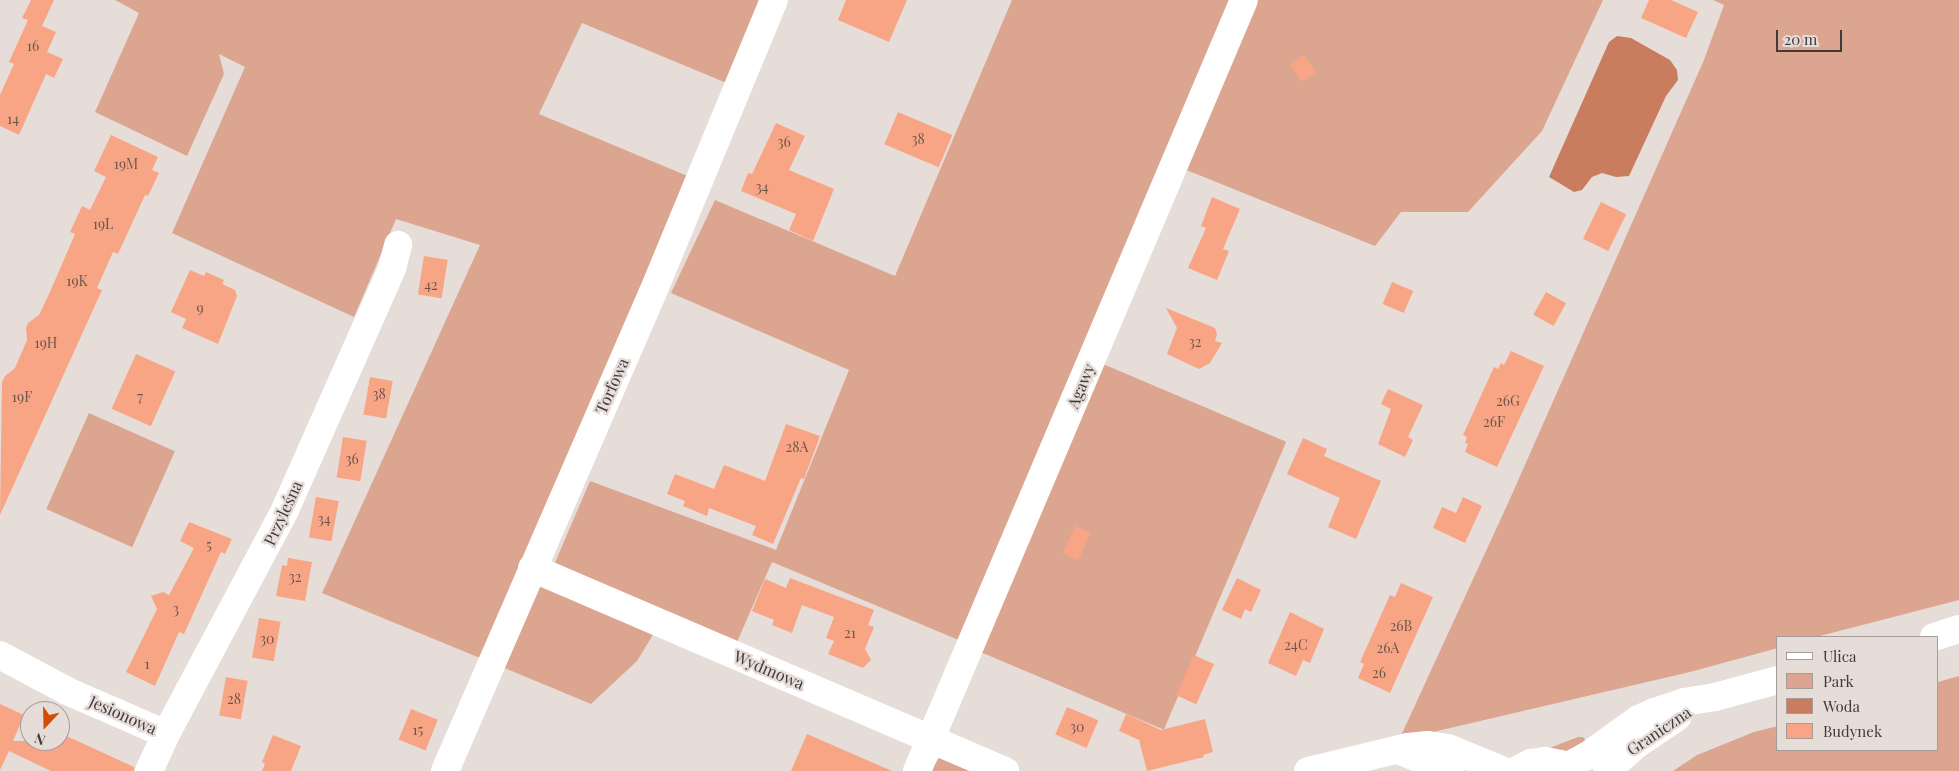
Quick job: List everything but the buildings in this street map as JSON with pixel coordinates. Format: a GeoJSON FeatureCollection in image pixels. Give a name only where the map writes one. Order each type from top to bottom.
{"type":"FeatureCollection","features":[{"type":"Feature","properties":{"kind":"street","name":"Torfowa"},"geometry":{"type":"LineString","coordinates":[[445,771],[653,292],[774,0]]}},
{"type":"Feature","properties":{"kind":"street","name":"Agawy"},"geometry":{"type":"LineString","coordinates":[[917,771],[1244,0]]}},
{"type":"Feature","properties":{"kind":"street","name":"Przyleśna"},"geometry":{"type":"LineString","coordinates":[[149,771],[166,734],[275,531],[392,268],[398,246]]}},
{"type":"Feature","properties":{"kind":"street","name":"Wydmowa"},"geometry":{"type":"LineString","coordinates":[[532,568],[1005,771]]}},
{"type":"Feature","properties":{"kind":"street"},"geometry":{"type":"LineString","coordinates":[[1938,636],[1959,630]]}},
{"type":"Feature","properties":{"kind":"street","name":"Jesionowa"},"geometry":{"type":"LineString","coordinates":[[0,655],[67,691],[166,734]]}},
{"type":"Feature","properties":{"kind":"street","name":"Graniczna"},"geometry":{"type":"LineString","coordinates":[[1568,769],[1621,730],[1648,715],[1684,702],[1715,697],[1776,681]]}},
{"type":"Feature","properties":{"kind":"street","name":"Graniczna"},"geometry":{"type":"LineString","coordinates":[[1607,771],[1657,730],[1715,697]]}},
{"type":"Feature","properties":{"kind":"street"},"geometry":{"type":"LineString","coordinates":[[1308,771],[1420,745],[1440,746],[1504,771]]}},
{"type":"Feature","properties":{"kind":"street"},"geometry":{"type":"LineString","coordinates":[[1397,751],[1421,758],[1450,771]]}},
{"type":"Feature","properties":{"kind":"street"},"geometry":{"type":"LineString","coordinates":[[1515,771],[1524,765],[1538,761],[1552,762],[1568,769]]}},
{"type":"Feature","properties":{"kind":"green space"},"geometry":{"type":"Polygon","coordinates":[[[115,0],[764,0],[729,84],[582,23],[539,114],[690,177],[480,658],[322,593],[480,245],[396,219],[354,317],[172,233],[245,67],[219,54],[224,74],[187,156],[95,112],[139,13],[115,0]]]}},
{"type":"Feature","properties":{"kind":"green space"},"geometry":{"type":"Polygon","coordinates":[[[1012,0],[1603,0],[1542,131],[1468,212],[1401,212],[1375,246],[1164,161],[961,641],[772,562],[737,642],[554,565],[590,481],[776,550],[849,370],[671,293],[715,200],[895,276],[1012,0]]]}},
{"type":"Feature","properties":{"kind":"green space"},"geometry":{"type":"Polygon","coordinates":[[[1713,0],[1959,0],[1959,600],[1820,636],[1776,636],[1776,649],[1690,672],[1399,740],[1509,501],[1704,60],[1724,5],[1713,0]]]}},
{"type":"Feature","properties":{"kind":"green space"},"geometry":{"type":"Polygon","coordinates":[[[1103,364],[1286,442],[1164,730],[981,652],[1103,364]]]}},
{"type":"Feature","properties":{"kind":"green space"},"geometry":{"type":"Polygon","coordinates":[[[89,413],[175,451],[132,547],[46,509],[89,413]]]}},
{"type":"Feature","properties":{"kind":"green space"},"geometry":{"type":"Polygon","coordinates":[[[539,586],[654,633],[637,661],[591,704],[502,667],[539,586]]]}},
{"type":"Feature","properties":{"kind":"green space"},"geometry":{"type":"Polygon","coordinates":[[[1959,676],[1959,771],[1673,771],[1697,755],[1754,732],[1776,726],[1776,751],[1939,751],[1939,682],[1959,676]]]}},
{"type":"Feature","properties":{"kind":"green space"},"geometry":{"type":"Polygon","coordinates":[[[1578,737],[1583,737],[1589,745],[1568,753],[1547,749],[1578,737]]]}},
{"type":"Feature","properties":{"kind":"green space"},"geometry":{"type":"Polygon","coordinates":[[[939,758],[970,771],[931,771],[939,758]]]}},
{"type":"Feature","properties":{"kind":"water"},"geometry":{"type":"Polygon","coordinates":[[[1617,36],[1631,38],[1670,60],[1677,70],[1678,80],[1666,96],[1629,176],[1616,177],[1602,173],[1592,177],[1582,190],[1574,192],[1549,177],[1609,42],[1617,36]]]}}]}
